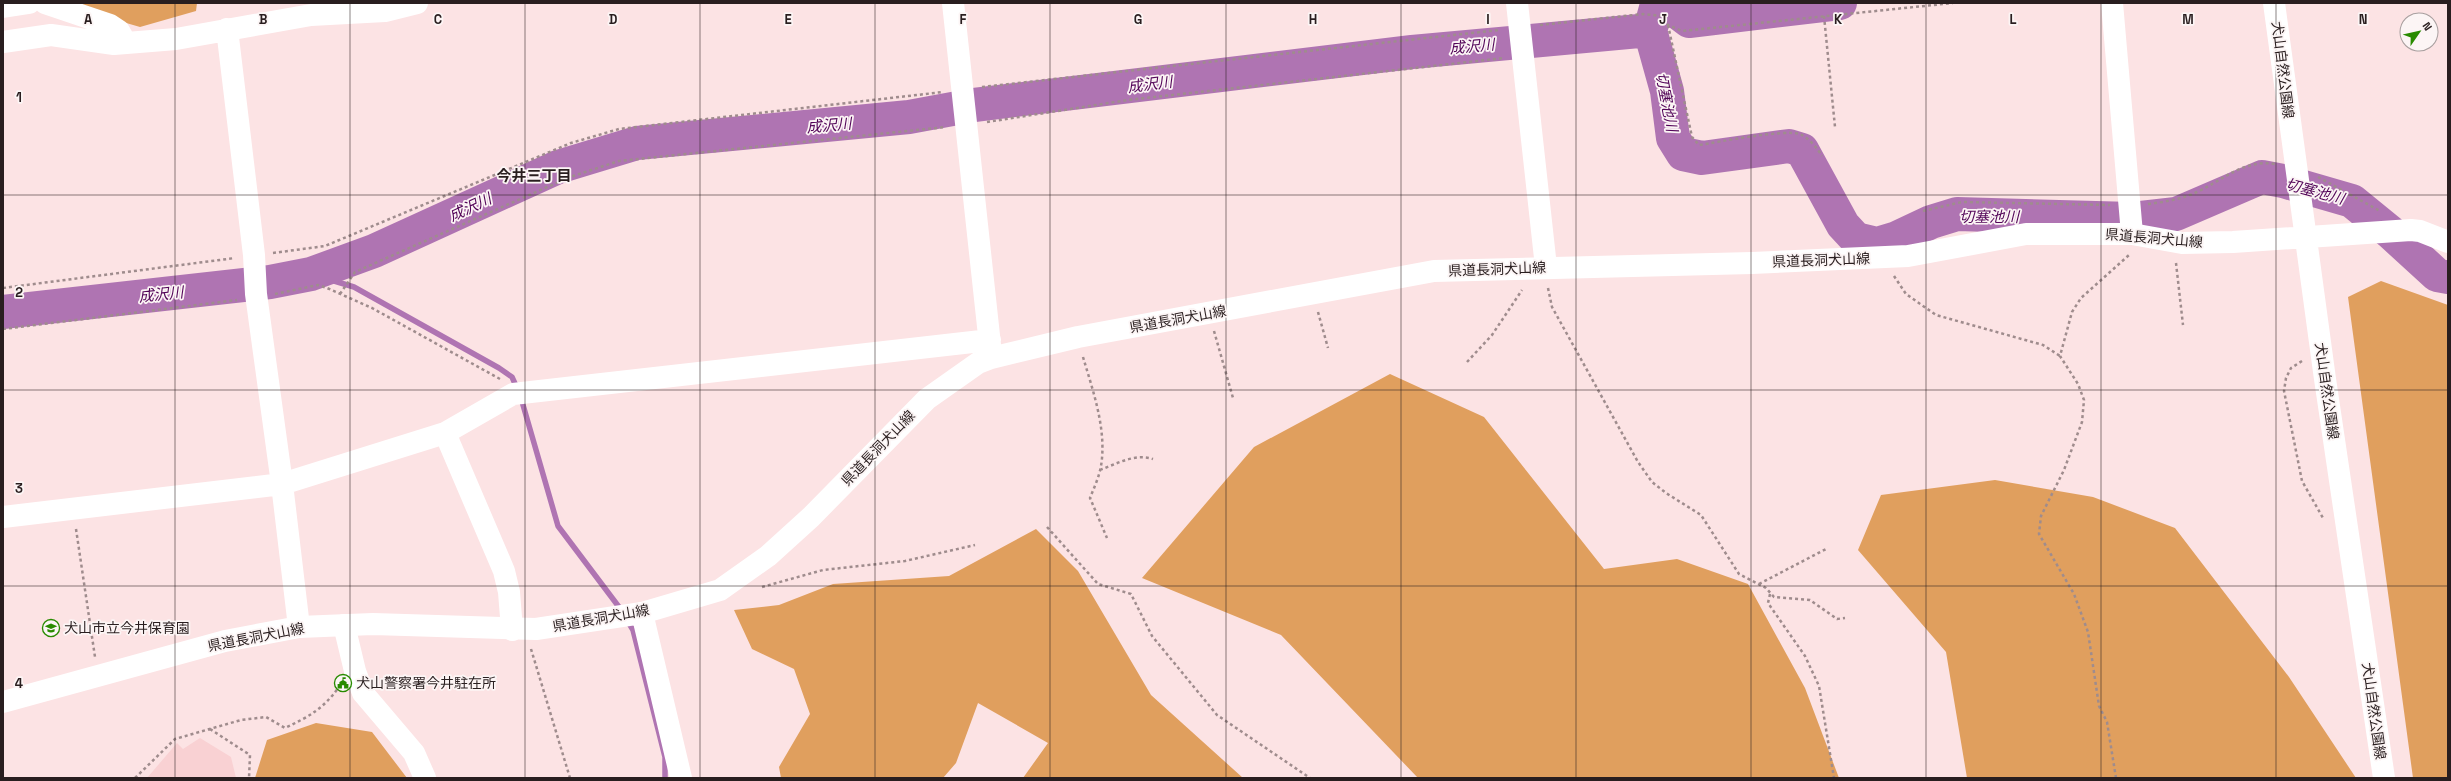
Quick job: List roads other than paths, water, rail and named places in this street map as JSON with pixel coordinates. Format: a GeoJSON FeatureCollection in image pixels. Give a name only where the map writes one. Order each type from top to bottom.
{"type":"FeatureCollection","features":[{"type":"Feature","properties":{"kind":"street"},"geometry":{"type":"LineString","coordinates":[[3,7],[29,3]]}},
{"type":"Feature","properties":{"kind":"street"},"geometry":{"type":"LineString","coordinates":[[44,3],[110,25],[119,31],[126,43]]}},
{"type":"Feature","properties":{"kind":"street"},"geometry":{"type":"LineString","coordinates":[[3,42],[51,35],[114,44],[176,39],[227,29],[311,16],[385,10],[417,3]]}},
{"type":"Feature","properties":{"kind":"street"},"geometry":{"type":"LineString","coordinates":[[3,517],[282,484],[445,433],[523,393],[990,349],[964,92],[953,3]]}},
{"type":"Feature","properties":{"kind":"street"},"geometry":{"type":"LineString","coordinates":[[1517,3],[1521,43],[1535,268]]}},
{"type":"Feature","properties":{"kind":"street"},"geometry":{"type":"LineString","coordinates":[[2112,3],[2131,206],[2132,234]]}},
{"type":"Feature","properties":{"kind":"street","name":"犬山自然公園線"},"geometry":{"type":"LineString","coordinates":[[2274,3],[2325,379],[2384,778]]}},
{"type":"Feature","properties":{"kind":"street"},"geometry":{"type":"LineString","coordinates":[[227,29],[254,259],[256,294],[282,484],[299,627]]}},
{"type":"Feature","properties":{"kind":"street","name":"県道長洞犬山線"},"geometry":{"type":"LineString","coordinates":[[3,702],[225,641],[299,627],[373,624],[518,630],[617,618],[720,590],[732,584],[768,556],[811,517],[927,399],[978,364],[990,349],[1078,337],[1209,314],[1417,272],[1882,257],[1918,254],[2026,234],[2132,234],[2174,242],[2233,242],[2411,230],[2420,231],[2448,242]]}},
{"type":"Feature","properties":{"kind":"street"},"geometry":{"type":"LineString","coordinates":[[445,433],[504,570],[518,630]]}},
{"type":"Feature","properties":{"kind":"street"},"geometry":{"type":"LineString","coordinates":[[642,612],[680,778]]}},
{"type":"Feature","properties":{"kind":"street"},"geometry":{"type":"LineString","coordinates":[[344,625],[355,671],[363,693],[414,753],[425,778]]}},
{"type":"Feature","properties":{"kind":"waterway","name":"成沢川"},"geometry":{"type":"LineString","coordinates":[[3,312],[270,282],[311,274],[374,251],[558,167],[637,143],[909,117],[974,105],[1412,52],[1650,30],[1659,3]]}},
{"type":"Feature","properties":{"kind":"waterway"},"geometry":{"type":"LineString","coordinates":[[1665,3],[1689,21],[1840,3]]}},
{"type":"Feature","properties":{"kind":"waterway","name":"切塞池川"},"geometry":{"type":"LineString","coordinates":[[1656,8],[1650,30],[1667,91],[1673,138],[1683,154],[1702,158],[1789,146],[1802,150],[1843,225],[1856,239],[1877,244],[1897,238],[1931,222],[1957,214],[2132,219],[2176,214],[2262,177],[2283,181],[2352,201],[2390,232],[2437,275],[2448,277]]}},
{"type":"Feature","properties":{"kind":"waterway"},"geometry":{"type":"LineString","coordinates":[[311,274],[354,287],[499,368],[512,377],[517,388]]}},
{"type":"Feature","properties":{"kind":"waterway"},"geometry":{"type":"LineString","coordinates":[[521,398],[558,526],[622,611]]}},
{"type":"Feature","properties":{"kind":"waterway"},"geometry":{"type":"LineString","coordinates":[[627,620],[633,630],[665,757],[665,778]]}},
{"type":"Feature","properties":{"kind":"place","name":"犬山市立今井保育園"},"geometry":{"type":"Point","coordinates":[51,628]}},
{"type":"Feature","properties":{"kind":"place","name":"犬山警察署今井駐在所"},"geometry":{"type":"Point","coordinates":[343,683]}},
{"type":"Feature","properties":{"kind":"district","name":"今井三丁目"},"geometry":{"type":"Point","coordinates":[534,175]}}]}
